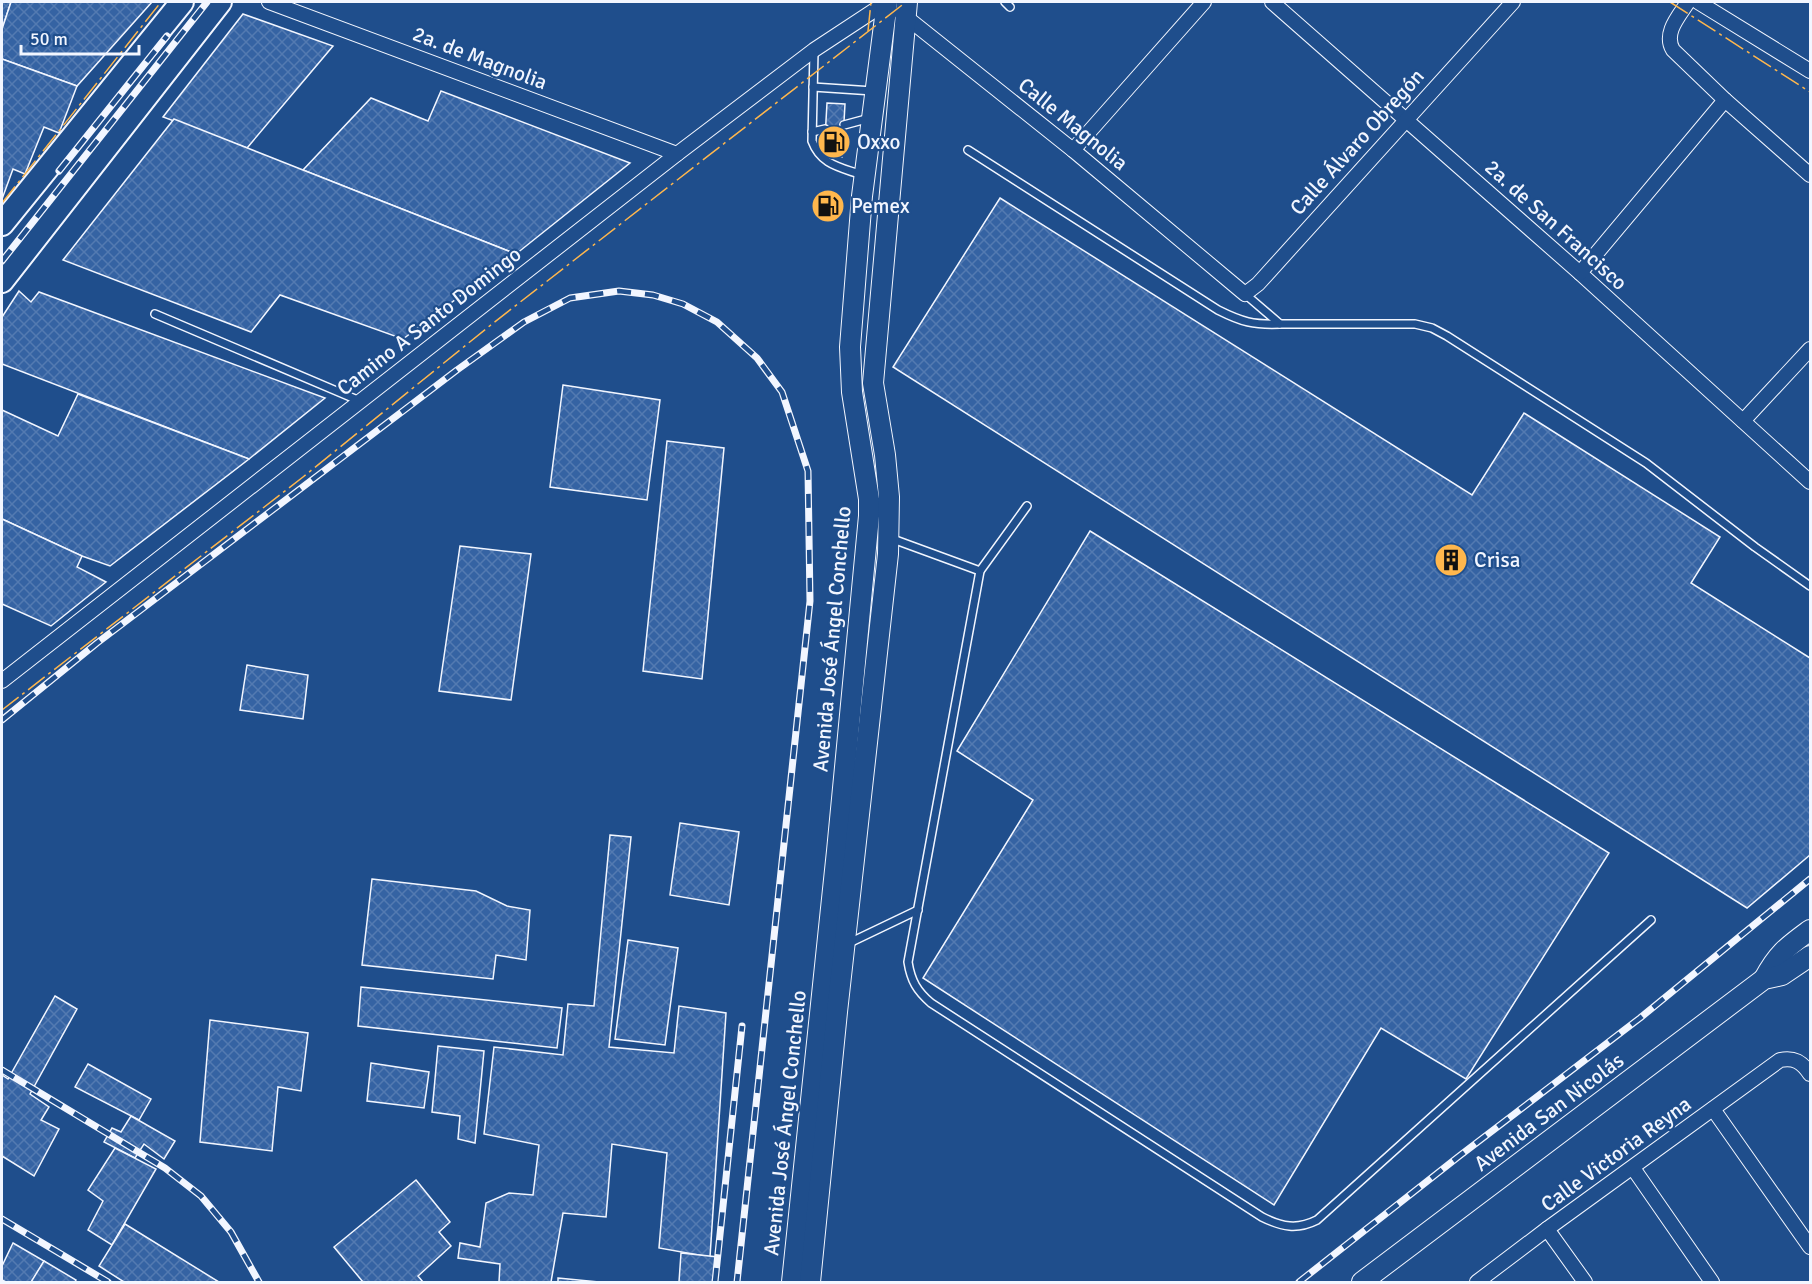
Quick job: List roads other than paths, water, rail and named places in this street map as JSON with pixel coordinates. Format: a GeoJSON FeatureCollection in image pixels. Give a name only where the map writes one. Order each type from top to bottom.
{"type":"FeatureCollection","features":[{"type":"Feature","properties":{"kind":"main road"},"geometry":{"type":"LineString","coordinates":[[2,224],[182,2]]}},
{"type":"Feature","properties":{"kind":"main road"},"geometry":{"type":"LineString","coordinates":[[2,281],[220,2]]}},
{"type":"Feature","properties":{"kind":"main road","name":"Avenida José Ángel Conchello"},"geometry":{"type":"LineString","coordinates":[[792,1282],[869,516],[850,366],[865,176],[888,2]]}},
{"type":"Feature","properties":{"kind":"main road","name":"Avenida José Ángel Conchello"},"geometry":{"type":"LineString","coordinates":[[810,1282],[888,537],[889,497],[885,455],[873,383],[906,9]]}},
{"type":"Feature","properties":{"kind":"main road","name":"Avenida San Nicolás"},"geometry":{"type":"LineString","coordinates":[[1362,1282],[1764,979],[1783,950],[1810,930]]}},
{"type":"Feature","properties":{"kind":"main road","name":"Avenida San Nicolás"},"geometry":{"type":"LineString","coordinates":[[1764,979],[1782,975],[1810,956]]}},
{"type":"Feature","properties":{"kind":"street","name":"2a. de Magnolia"},"geometry":{"type":"LineString","coordinates":[[269,2],[676,154]]}},
{"type":"Feature","properties":{"kind":"street","name":"Camino A Santo Domingo"},"geometry":{"type":"LineString","coordinates":[[2,681],[676,154],[814,50],[888,2]]}},
{"type":"Feature","properties":{"kind":"street","name":"Calle Magnolia"},"geometry":{"type":"LineString","coordinates":[[888,2],[906,9],[1245,294]]}},
{"type":"Feature","properties":{"kind":"street"},"geometry":{"type":"LineString","coordinates":[[1073,150],[1204,2]]}},
{"type":"Feature","properties":{"kind":"street","name":"2a. de San Francisco"},"geometry":{"type":"LineString","coordinates":[[1272,2],[1580,273],[1810,482]]}},
{"type":"Feature","properties":{"kind":"street","name":"Calle Álvaro Obregón"},"geometry":{"type":"LineString","coordinates":[[1245,294],[1258,284],[1513,2]]}},
{"type":"Feature","properties":{"kind":"street"},"geometry":{"type":"LineString","coordinates":[[1688,2],[1671,30],[1671,46],[1725,100],[1810,175]]}},
{"type":"Feature","properties":{"kind":"street"},"geometry":{"type":"LineString","coordinates":[[1698,2],[1810,71]]}},
{"type":"Feature","properties":{"kind":"street"},"geometry":{"type":"LineString","coordinates":[[1580,273],[1725,100]]}},
{"type":"Feature","properties":{"kind":"street"},"geometry":{"type":"LineString","coordinates":[[1743,420],[1810,348]]}},
{"type":"Feature","properties":{"kind":"street","name":"Calle Victoria Reyna"},"geometry":{"type":"LineString","coordinates":[[1477,1282],[1780,1060],[1788,1058],[1797,1060],[1810,1074]]}},
{"type":"Feature","properties":{"kind":"street"},"geometry":{"type":"LineString","coordinates":[[1713,1109],[1810,1248]]}},
{"type":"Feature","properties":{"kind":"street"},"geometry":{"type":"LineString","coordinates":[[1633,1168],[1712,1282]]}},
{"type":"Feature","properties":{"kind":"street"},"geometry":{"type":"LineString","coordinates":[[1547,1229],[1586,1282]]}},
{"type":"Feature","properties":{"kind":"lane"},"geometry":{"type":"LineString","coordinates":[[814,50],[812,141],[821,158],[833,165],[865,176]]}},
{"type":"Feature","properties":{"kind":"lane"},"geometry":{"type":"LineString","coordinates":[[813,87],[876,91]]}},
{"type":"Feature","properties":{"kind":"lane"},"geometry":{"type":"LineString","coordinates":[[844,125],[872,118]]}},
{"type":"Feature","properties":{"kind":"lane"},"geometry":{"type":"LineString","coordinates":[[812,132],[825,129]]}},
{"type":"Feature","properties":{"kind":"lane"},"geometry":{"type":"LineString","coordinates":[[968,150],[1218,310],[1242,322],[1257,325],[1415,324],[1439,332],[1531,388],[1646,463],[1755,547],[1810,586]]}},
{"type":"Feature","properties":{"kind":"lane"},"geometry":{"type":"LineString","coordinates":[[1245,294],[1280,324]]}},
{"type":"Feature","properties":{"kind":"lane"},"geometry":{"type":"LineString","coordinates":[[155,314],[360,401]]}},
{"type":"Feature","properties":{"kind":"lane"},"geometry":{"type":"LineString","coordinates":[[1027,506],[980,571],[908,962],[910,977],[918,992],[931,1003],[1262,1217],[1290,1227],[1307,1225],[1317,1220],[1652,920]]}},
{"type":"Feature","properties":{"kind":"lane"},"geometry":{"type":"LineString","coordinates":[[888,537],[980,571]]}},
{"type":"Feature","properties":{"kind":"lane"},"geometry":{"type":"LineString","coordinates":[[844,946],[918,910]]}},
{"type":"Feature","properties":{"kind":"railway"},"geometry":{"type":"LineString","coordinates":[[2,261],[207,2]]}},
{"type":"Feature","properties":{"kind":"railway"},"geometry":{"type":"LineString","coordinates":[[59,171],[167,36]]}},
{"type":"Feature","properties":{"kind":"railway"},"geometry":{"type":"LineString","coordinates":[[2,720],[97,643],[457,370],[524,322],[570,298],[619,291],[653,295],[683,304],[717,322],[757,358],[782,392],[808,471],[810,601],[737,1282]]}},
{"type":"Feature","properties":{"kind":"railway"},"geometry":{"type":"LineString","coordinates":[[1299,1282],[1640,1018],[1810,879]]}},
{"type":"Feature","properties":{"kind":"railway"},"geometry":{"type":"LineString","coordinates":[[715,1282],[742,1026]]}},
{"type":"Feature","properties":{"kind":"railway"},"geometry":{"type":"LineString","coordinates":[[2,1070],[165,1168],[201,1196],[231,1232],[259,1282]]}},
{"type":"Feature","properties":{"kind":"railway"},"geometry":{"type":"LineString","coordinates":[[2,1219],[108,1282]]}},
{"type":"Feature","properties":{"kind":"place","name":"Oxxo"},"geometry":{"type":"Point","coordinates":[834,142]}},
{"type":"Feature","properties":{"kind":"place","name":"Pemex"},"geometry":{"type":"Point","coordinates":[828,206]}},
{"type":"Feature","properties":{"kind":"place","name":"Crisa"},"geometry":{"type":"Point","coordinates":[1451,560]}}]}
